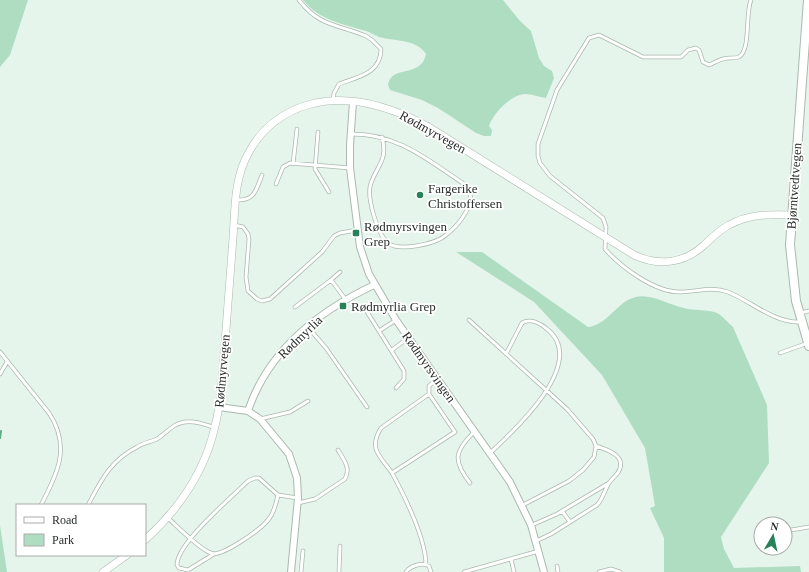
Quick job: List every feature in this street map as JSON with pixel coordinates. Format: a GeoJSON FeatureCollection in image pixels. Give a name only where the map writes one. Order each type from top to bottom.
{"type":"FeatureCollection","features":[{"type":"Feature","properties":{"kind":"main road","name":"Bjørntvedtvegen"},"geometry":{"type":"LineString","coordinates":[[808,0],[790,259],[799,313],[808,345]]}},
{"type":"Feature","properties":{"kind":"street","name":"Rødmyrvegen"},"geometry":{"type":"LineString","coordinates":[[146,539],[168,518],[195,479],[215,428],[219,407],[236,200],[243,164],[253,144],[263,131],[274,121],[294,110],[315,103],[333,101],[353,102],[394,111],[427,126],[604,237],[644,259],[655,262],[673,262],[695,253],[722,229],[750,216],[764,214],[792,215]]}},
{"type":"Feature","properties":{"kind":"street","name":"Rødmyrsvingen"},"geometry":{"type":"LineString","coordinates":[[353,102],[350,134],[350,168],[358,230],[364,260],[374,285],[396,320],[510,482],[531,525],[544,572]]}},
{"type":"Feature","properties":{"kind":"street","name":"Rødmyrlia"},"geometry":{"type":"LineString","coordinates":[[248,411],[256,388],[284,350],[308,326],[320,316],[374,285]]}},
{"type":"Feature","properties":{"kind":"street"},"geometry":{"type":"LineString","coordinates":[[219,407],[248,411],[260,419],[289,454],[296,478],[298,500],[291,572]]}},
{"type":"Feature","properties":{"kind":"street"},"geometry":{"type":"LineString","coordinates":[[103,572],[127,556]]}},
{"type":"Feature","properties":{"kind":"lane"},"geometry":{"type":"LineString","coordinates":[[299,0],[310,13],[323,22],[366,36],[381,49],[380,61],[376,66],[366,75],[339,84],[334,93],[333,101]]}},
{"type":"Feature","properties":{"kind":"lane"},"geometry":{"type":"LineString","coordinates":[[751,0],[747,12],[746,42],[742,53],[739,56],[721,59],[713,64],[705,65],[699,50],[696,48],[688,50],[681,57],[643,57],[605,37],[595,35],[589,38],[562,81],[540,138],[538,156],[540,163],[550,176],[603,218],[606,227],[604,237],[605,249],[644,282],[653,286],[679,292],[719,289],[737,295],[784,320],[801,322]]}},
{"type":"Feature","properties":{"kind":"lane"},"geometry":{"type":"LineString","coordinates":[[293,164],[297,129]]}},
{"type":"Feature","properties":{"kind":"lane"},"geometry":{"type":"LineString","coordinates":[[318,132],[314,166],[316,173],[329,192]]}},
{"type":"Feature","properties":{"kind":"lane"},"geometry":{"type":"LineString","coordinates":[[350,134],[382,137],[410,148],[467,186],[470,191],[471,201],[466,212],[446,235],[433,241],[403,248],[389,244],[379,232],[370,189],[384,156],[382,137]]}},
{"type":"Feature","properties":{"kind":"lane"},"geometry":{"type":"LineString","coordinates":[[276,184],[283,167],[293,164],[350,168]]}},
{"type":"Feature","properties":{"kind":"lane"},"geometry":{"type":"LineString","coordinates":[[236,200],[245,200],[252,196],[262,175]]}},
{"type":"Feature","properties":{"kind":"lane"},"geometry":{"type":"LineString","coordinates":[[234,225],[243,227],[248,234],[246,285],[252,296],[262,301],[270,299],[322,252],[334,236],[340,233],[358,230]]}},
{"type":"Feature","properties":{"kind":"lane"},"geometry":{"type":"LineString","coordinates":[[295,307],[340,272]]}},
{"type":"Feature","properties":{"kind":"lane"},"geometry":{"type":"LineString","coordinates":[[331,280],[346,300]]}},
{"type":"Feature","properties":{"kind":"lane"},"geometry":{"type":"LineString","coordinates":[[364,307],[401,365],[405,376],[396,388]]}},
{"type":"Feature","properties":{"kind":"lane"},"geometry":{"type":"LineString","coordinates":[[799,313],[809,311]]}},
{"type":"Feature","properties":{"kind":"lane"},"geometry":{"type":"LineString","coordinates":[[380,331],[396,320]]}},
{"type":"Feature","properties":{"kind":"lane"},"geometry":{"type":"LineString","coordinates":[[469,320],[567,409],[593,439],[596,446],[594,457],[583,470],[568,481],[522,505]]}},
{"type":"Feature","properties":{"kind":"lane"},"geometry":{"type":"LineString","coordinates":[[490,453],[521,423],[546,389],[557,370],[560,355],[557,341],[547,329],[536,322],[525,321],[522,323],[506,354]]}},
{"type":"Feature","properties":{"kind":"lane"},"geometry":{"type":"LineString","coordinates":[[308,326],[326,348],[367,407]]}},
{"type":"Feature","properties":{"kind":"lane"},"geometry":{"type":"LineString","coordinates":[[392,350],[409,338]]}},
{"type":"Feature","properties":{"kind":"lane"},"geometry":{"type":"LineString","coordinates":[[780,353],[808,345]]}},
{"type":"Feature","properties":{"kind":"lane"},"geometry":{"type":"LineString","coordinates":[[0,352],[49,413],[56,424],[59,434],[61,447],[57,472],[41,504]]}},
{"type":"Feature","properties":{"kind":"lane"},"geometry":{"type":"LineString","coordinates":[[0,374],[7,362]]}},
{"type":"Feature","properties":{"kind":"lane"},"geometry":{"type":"LineString","coordinates":[[392,472],[455,432],[429,394],[429,386],[437,379]]}},
{"type":"Feature","properties":{"kind":"lane"},"geometry":{"type":"LineString","coordinates":[[429,394],[380,428],[374,442],[375,450],[392,472],[407,499],[425,551],[426,564],[431,572]]}},
{"type":"Feature","properties":{"kind":"lane"},"geometry":{"type":"LineString","coordinates":[[260,419],[290,412],[308,401]]}},
{"type":"Feature","properties":{"kind":"lane"},"geometry":{"type":"LineString","coordinates":[[89,504],[110,467],[130,450],[158,438],[176,425],[183,422],[198,423],[215,428]]}},
{"type":"Feature","properties":{"kind":"lane"},"geometry":{"type":"LineString","coordinates":[[470,483],[463,474],[458,459],[461,445],[474,432]]}},
{"type":"Feature","properties":{"kind":"lane"},"geometry":{"type":"LineString","coordinates":[[536,541],[570,522],[601,501],[609,483],[620,469],[620,460],[619,457],[610,450],[596,446]]}},
{"type":"Feature","properties":{"kind":"lane"},"geometry":{"type":"LineString","coordinates":[[278,495],[276,508],[268,520],[259,529],[188,570],[179,568],[177,565],[178,556],[190,538],[253,478],[259,478],[278,495],[298,500],[315,499],[345,479],[348,470],[338,450]]}},
{"type":"Feature","properties":{"kind":"lane"},"geometry":{"type":"LineString","coordinates":[[531,525],[562,511],[609,483]]}},
{"type":"Feature","properties":{"kind":"lane"},"geometry":{"type":"LineString","coordinates":[[562,511],[570,522]]}},
{"type":"Feature","properties":{"kind":"lane"},"geometry":{"type":"LineString","coordinates":[[168,518],[190,538],[210,553],[214,554]]}},
{"type":"Feature","properties":{"kind":"lane"},"geometry":{"type":"LineString","coordinates":[[793,530],[809,527]]}},
{"type":"Feature","properties":{"kind":"lane"},"geometry":{"type":"LineString","coordinates":[[339,572],[340,546]]}},
{"type":"Feature","properties":{"kind":"lane"},"geometry":{"type":"LineString","coordinates":[[464,572],[539,550]]}},
{"type":"Feature","properties":{"kind":"lane"},"geometry":{"type":"LineString","coordinates":[[301,572],[303,551]]}},
{"type":"Feature","properties":{"kind":"lane"},"geometry":{"type":"LineString","coordinates":[[511,559],[514,572]]}},
{"type":"Feature","properties":{"kind":"lane"},"geometry":{"type":"LineString","coordinates":[[406,572],[409,568],[426,564]]}},
{"type":"Feature","properties":{"kind":"lane"},"geometry":{"type":"LineString","coordinates":[[557,566],[558,572]]}},
{"type":"Feature","properties":{"kind":"lane"},"geometry":{"type":"LineString","coordinates":[[599,572],[612,569],[620,572]]}},
{"type":"Feature","properties":{"kind":"green space"},"geometry":{"type":"Polygon","coordinates":[[[0,0],[28,0],[10,55],[0,67],[0,0]]]}},
{"type":"Feature","properties":{"kind":"green space"},"geometry":{"type":"Polygon","coordinates":[[[303,0],[503,0],[520,21],[531,31],[539,58],[544,66],[552,71],[554,78],[546,98],[525,94],[519,95],[508,101],[491,121],[489,126],[492,130],[491,136],[484,136],[476,133],[438,108],[422,100],[390,90],[388,85],[390,79],[394,75],[413,69],[423,62],[426,54],[422,49],[412,44],[381,37],[324,17],[309,7],[303,0]]]}},
{"type":"Feature","properties":{"kind":"green space"},"geometry":{"type":"Polygon","coordinates":[[[456,252],[482,252],[588,327],[607,318],[629,299],[642,296],[654,298],[678,307],[705,310],[719,314],[733,327],[767,405],[769,463],[721,537],[724,549],[734,568],[800,566],[801,572],[664,572],[664,538],[650,508],[655,506],[645,448],[602,375],[534,302],[456,252]]]}},
{"type":"Feature","properties":{"kind":"green space"},"geometry":{"type":"Polygon","coordinates":[[[0,525],[7,572],[0,572],[0,525]]]}},
{"type":"Feature","properties":{"kind":"waterway"},"geometry":{"type":"LineString","coordinates":[[0,438],[1,431]]}},
{"type":"Feature","properties":{"kind":"place","name":"Fargerike Christoffersen"},"geometry":{"type":"Point","coordinates":[420,195]}},
{"type":"Feature","properties":{"kind":"place","name":"Rødmyrsvingen Grep"},"geometry":{"type":"Point","coordinates":[356,233]}},
{"type":"Feature","properties":{"kind":"place","name":"Rødmyrlia Grep"},"geometry":{"type":"Point","coordinates":[343,306]}}]}
